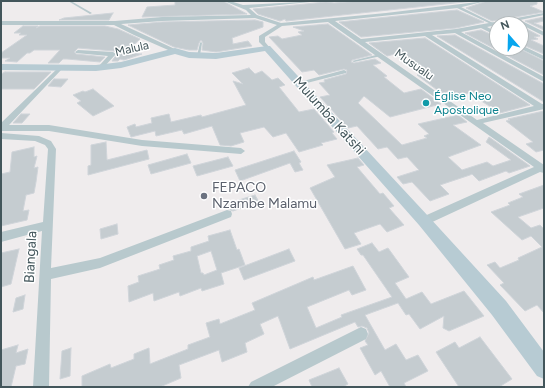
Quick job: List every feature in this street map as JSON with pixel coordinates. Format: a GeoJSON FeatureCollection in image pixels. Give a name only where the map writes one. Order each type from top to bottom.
{"type":"FeatureCollection","features":[{"type":"Feature","properties":{"kind":"street"},"geometry":{"type":"LineString","coordinates":[[226,1],[248,9],[255,16]]}},
{"type":"Feature","properties":{"kind":"street"},"geometry":{"type":"LineString","coordinates":[[241,7],[318,1]]}},
{"type":"Feature","properties":{"kind":"street"},"geometry":{"type":"LineString","coordinates":[[267,48],[262,42],[262,36],[281,25],[458,7],[484,1]]}},
{"type":"Feature","properties":{"kind":"street"},"geometry":{"type":"LineString","coordinates":[[529,18],[544,14]]}},
{"type":"Feature","properties":{"kind":"street"},"geometry":{"type":"LineString","coordinates":[[1,23],[115,23],[162,19],[255,16],[281,25]]}},
{"type":"Feature","properties":{"kind":"street"},"geometry":{"type":"LineString","coordinates":[[534,17],[544,20]]}},
{"type":"Feature","properties":{"kind":"street","name":"Musualu"},"geometry":{"type":"LineString","coordinates":[[330,20],[478,122],[543,169]]}},
{"type":"Feature","properties":{"kind":"street"},"geometry":{"type":"LineString","coordinates":[[115,23],[175,51]]}},
{"type":"Feature","properties":{"kind":"street"},"geometry":{"type":"LineString","coordinates":[[360,40],[426,34],[489,25]]}},
{"type":"Feature","properties":{"kind":"street"},"geometry":{"type":"LineString","coordinates":[[482,26],[489,30]]}},
{"type":"Feature","properties":{"kind":"street"},"geometry":{"type":"LineString","coordinates":[[529,27],[544,34]]}},
{"type":"Feature","properties":{"kind":"street"},"geometry":{"type":"LineString","coordinates":[[456,30],[544,80]]}},
{"type":"Feature","properties":{"kind":"street"},"geometry":{"type":"LineString","coordinates":[[426,34],[542,106]]}},
{"type":"Feature","properties":{"kind":"street","name":"Malula"},"geometry":{"type":"LineString","coordinates":[[1,67],[101,67],[121,65],[175,51],[216,56],[267,48]]}},
{"type":"Feature","properties":{"kind":"street","name":"Mulumba Katshi"},"geometry":{"type":"LineString","coordinates":[[267,48],[424,221],[499,308],[544,369]]}},
{"type":"Feature","properties":{"kind":"street"},"geometry":{"type":"LineString","coordinates":[[529,50],[544,58]]}},
{"type":"Feature","properties":{"kind":"street"},"geometry":{"type":"LineString","coordinates":[[78,52],[113,54],[101,67]]}},
{"type":"Feature","properties":{"kind":"street"},"geometry":{"type":"LineString","coordinates":[[2,130],[60,68]]}},
{"type":"Feature","properties":{"kind":"street"},"geometry":{"type":"LineString","coordinates":[[299,83],[344,72]]}},
{"type":"Feature","properties":{"kind":"street"},"geometry":{"type":"LineString","coordinates":[[478,122],[542,106]]}},
{"type":"Feature","properties":{"kind":"street"},"geometry":{"type":"LineString","coordinates":[[2,130],[49,128],[142,143],[241,151]]}},
{"type":"Feature","properties":{"kind":"street","name":"Biangala"},"geometry":{"type":"LineString","coordinates":[[2,130],[36,138],[48,143],[52,149],[41,387]]}},
{"type":"Feature","properties":{"kind":"street"},"geometry":{"type":"LineString","coordinates":[[424,221],[543,169]]}},
{"type":"Feature","properties":{"kind":"street"},"geometry":{"type":"LineString","coordinates":[[45,275],[100,263],[227,214]]}},
{"type":"Feature","properties":{"kind":"street"},"geometry":{"type":"LineString","coordinates":[[1,238],[48,225]]}},
{"type":"Feature","properties":{"kind":"street"},"geometry":{"type":"LineString","coordinates":[[256,387],[361,334]]}},
{"type":"Feature","properties":{"kind":"lane"},"geometry":{"type":"LineString","coordinates":[[69,1],[91,12]]}},
{"type":"Feature","properties":{"kind":"lane"},"geometry":{"type":"LineString","coordinates":[[458,7],[489,22]]}},
{"type":"Feature","properties":{"kind":"lane"},"geometry":{"type":"LineString","coordinates":[[198,55],[201,43]]}},
{"type":"Feature","properties":{"kind":"lane"},"geometry":{"type":"LineString","coordinates":[[354,61],[380,55]]}},
{"type":"Feature","properties":{"kind":"building"},"geometry":{"type":"Polygon","coordinates":[[[175,1],[223,1],[247,14],[142,17],[147,7],[175,5],[175,1]]]}},
{"type":"Feature","properties":{"kind":"building"},"geometry":{"type":"Polygon","coordinates":[[[359,1],[473,1],[286,21],[285,19],[280,21],[258,14],[253,9],[326,2],[334,3],[359,1]]]}},
{"type":"Feature","properties":{"kind":"building"},"geometry":{"type":"Polygon","coordinates":[[[487,1],[537,1],[537,4],[530,6],[544,12],[521,16],[489,16],[489,20],[466,8],[487,1]]]}},
{"type":"Feature","properties":{"kind":"building"},"geometry":{"type":"Polygon","coordinates":[[[457,10],[484,22],[456,28],[361,37],[339,22],[457,10]]]}},
{"type":"Feature","properties":{"kind":"building"},"geometry":{"type":"Polygon","coordinates":[[[113,13],[109,20],[59,20],[64,18],[113,13]]]}},
{"type":"Feature","properties":{"kind":"building"},"geometry":{"type":"Polygon","coordinates":[[[544,17],[544,21],[534,23],[544,27],[544,30],[529,23],[529,20],[544,17]]]}},
{"type":"Feature","properties":{"kind":"building"},"geometry":{"type":"Polygon","coordinates":[[[255,20],[263,22],[263,27],[232,38],[233,44],[248,41],[252,46],[216,52],[202,50],[203,43],[201,40],[197,50],[174,47],[128,25],[162,22],[255,20]]]}},
{"type":"Feature","properties":{"kind":"building"},"geometry":{"type":"Polygon","coordinates":[[[328,24],[372,55],[352,60],[351,62],[354,63],[375,59],[381,63],[373,65],[387,76],[384,77],[404,93],[421,89],[441,104],[390,117],[364,96],[358,103],[402,145],[427,138],[424,136],[429,134],[418,124],[458,115],[467,122],[453,125],[481,145],[448,157],[462,170],[487,162],[493,166],[511,160],[486,142],[489,137],[530,166],[509,173],[506,171],[479,181],[472,174],[440,185],[449,194],[430,201],[412,182],[403,184],[397,177],[419,170],[407,157],[398,159],[387,147],[378,149],[357,126],[348,128],[320,97],[330,95],[319,83],[325,82],[324,80],[346,74],[347,70],[344,69],[319,75],[314,70],[302,72],[269,37],[278,36],[282,39],[302,35],[298,32],[304,31],[293,27],[328,24]]]}},
{"type":"Feature","properties":{"kind":"building"},"geometry":{"type":"Polygon","coordinates":[[[23,26],[38,26],[36,28],[40,26],[105,26],[118,29],[140,39],[125,53],[142,54],[124,60],[120,59],[118,61],[112,61],[117,54],[114,51],[78,48],[74,52],[76,54],[105,57],[100,62],[63,59],[59,63],[48,63],[60,50],[34,50],[27,53],[17,62],[5,61],[10,58],[1,58],[1,53],[27,35],[19,35],[21,33],[14,33],[23,26]]]}},
{"type":"Feature","properties":{"kind":"building"},"geometry":{"type":"Polygon","coordinates":[[[481,30],[489,34],[489,46],[465,33],[481,30]]]}},
{"type":"Feature","properties":{"kind":"building"},"geometry":{"type":"Polygon","coordinates":[[[529,30],[540,36],[534,37],[538,39],[531,40],[544,46],[544,54],[529,47],[529,30]]]}},
{"type":"Feature","properties":{"kind":"building"},"geometry":{"type":"Polygon","coordinates":[[[455,35],[489,54],[489,56],[493,56],[544,84],[544,102],[437,36],[455,35]]]}},
{"type":"Feature","properties":{"kind":"building"},"geometry":{"type":"Polygon","coordinates":[[[425,38],[530,105],[500,113],[469,93],[448,98],[417,75],[420,74],[395,54],[387,56],[369,43],[425,38]]]}},
{"type":"Feature","properties":{"kind":"building"},"geometry":{"type":"Polygon","coordinates":[[[529,54],[544,61],[544,75],[508,56],[529,56],[529,54]]]}},
{"type":"Feature","properties":{"kind":"building"},"geometry":{"type":"Polygon","coordinates":[[[249,68],[255,74],[262,71],[272,80],[278,78],[285,85],[279,87],[299,112],[314,109],[334,132],[332,133],[337,139],[321,143],[323,145],[299,152],[286,133],[273,137],[264,127],[240,133],[244,142],[231,146],[220,145],[212,126],[184,134],[182,130],[156,136],[155,131],[131,137],[127,127],[135,124],[136,127],[152,123],[151,118],[169,114],[171,122],[201,115],[202,117],[246,105],[233,81],[243,84],[232,73],[249,68]]]}},
{"type":"Feature","properties":{"kind":"building"},"geometry":{"type":"Polygon","coordinates":[[[5,72],[51,72],[34,89],[1,89],[1,74],[5,72]]]}},
{"type":"Feature","properties":{"kind":"building"},"geometry":{"type":"Polygon","coordinates":[[[54,79],[68,79],[61,87],[48,86],[54,79]]]}},
{"type":"Feature","properties":{"kind":"building"},"geometry":{"type":"Polygon","coordinates":[[[93,89],[114,106],[93,116],[77,103],[81,101],[73,95],[93,89]]]}},
{"type":"Feature","properties":{"kind":"building"},"geometry":{"type":"Polygon","coordinates":[[[544,111],[544,150],[536,152],[526,144],[533,142],[506,121],[510,120],[508,119],[544,111]]]}},
{"type":"Feature","properties":{"kind":"building"},"geometry":{"type":"Polygon","coordinates":[[[21,114],[30,114],[22,123],[13,123],[21,114]]]}},
{"type":"Feature","properties":{"kind":"building"},"geometry":{"type":"Polygon","coordinates":[[[106,142],[107,160],[147,150],[149,159],[88,175],[88,166],[91,165],[91,145],[106,142]]]}},
{"type":"Feature","properties":{"kind":"building"},"geometry":{"type":"Polygon","coordinates":[[[34,147],[34,157],[37,156],[34,168],[38,167],[34,193],[26,195],[23,211],[29,210],[27,220],[1,226],[1,174],[10,172],[12,152],[34,147]]]}},
{"type":"Feature","properties":{"kind":"building"},"geometry":{"type":"Polygon","coordinates":[[[294,151],[301,162],[299,163],[303,170],[295,172],[290,163],[240,181],[235,170],[294,151]]]}},
{"type":"Feature","properties":{"kind":"building"},"geometry":{"type":"Polygon","coordinates":[[[187,154],[191,163],[151,174],[148,165],[187,154]]]}},
{"type":"Feature","properties":{"kind":"building"},"geometry":{"type":"Polygon","coordinates":[[[228,157],[233,166],[197,176],[193,166],[228,157]]]}},
{"type":"Feature","properties":{"kind":"building"},"geometry":{"type":"Polygon","coordinates":[[[358,158],[364,165],[357,167],[380,194],[383,193],[394,206],[389,208],[404,225],[387,232],[380,224],[354,233],[361,244],[345,249],[310,188],[335,177],[327,165],[358,158]]]}},
{"type":"Feature","properties":{"kind":"building"},"geometry":{"type":"Polygon","coordinates":[[[544,185],[544,208],[518,217],[531,228],[540,225],[544,229],[544,313],[537,305],[525,311],[500,285],[504,283],[487,265],[495,262],[500,268],[519,260],[518,258],[542,247],[531,236],[522,240],[491,212],[510,205],[508,203],[523,197],[519,194],[544,185]]]}},
{"type":"Feature","properties":{"kind":"building"},"geometry":{"type":"Polygon","coordinates":[[[255,195],[259,202],[233,211],[228,209],[226,204],[255,195]]]}},
{"type":"Feature","properties":{"kind":"building"},"geometry":{"type":"Polygon","coordinates":[[[117,224],[118,234],[101,239],[100,229],[117,224]]]}},
{"type":"Feature","properties":{"kind":"building"},"geometry":{"type":"Polygon","coordinates":[[[230,230],[237,250],[239,249],[245,265],[221,273],[224,284],[202,291],[201,288],[180,296],[179,292],[154,301],[153,293],[129,302],[128,286],[139,282],[138,276],[160,269],[159,265],[174,260],[173,256],[191,251],[191,247],[209,241],[208,236],[230,230]],[[211,251],[197,256],[201,273],[204,275],[217,270],[211,251]]]}},
{"type":"Feature","properties":{"kind":"building"},"geometry":{"type":"Polygon","coordinates":[[[372,243],[379,252],[388,248],[409,277],[395,283],[406,299],[422,292],[431,304],[464,291],[484,316],[449,331],[443,328],[444,316],[420,329],[409,314],[406,315],[398,303],[365,315],[385,350],[396,344],[406,360],[418,355],[428,371],[404,383],[406,387],[390,387],[381,371],[375,375],[360,348],[368,345],[365,341],[369,333],[367,328],[362,326],[358,327],[355,322],[290,349],[278,316],[260,324],[264,334],[245,343],[247,352],[222,362],[219,350],[179,365],[181,378],[160,387],[82,387],[82,376],[110,364],[111,368],[134,359],[134,354],[149,348],[150,364],[188,349],[188,345],[210,337],[206,323],[219,319],[220,324],[255,310],[252,303],[313,277],[314,280],[353,266],[366,290],[352,295],[349,290],[307,307],[316,328],[342,317],[341,315],[392,297],[363,255],[361,255],[357,249],[372,243]]]}},
{"type":"Feature","properties":{"kind":"building"},"geometry":{"type":"Polygon","coordinates":[[[19,249],[11,284],[1,287],[1,253],[19,249]]]}},
{"type":"Feature","properties":{"kind":"building"},"geometry":{"type":"Polygon","coordinates":[[[289,249],[295,261],[244,280],[239,268],[289,249]]]}},
{"type":"Feature","properties":{"kind":"building"},"geometry":{"type":"Polygon","coordinates":[[[25,295],[23,309],[13,312],[16,298],[25,295]]]}},
{"type":"Feature","properties":{"kind":"building"},"geometry":{"type":"Polygon","coordinates":[[[480,337],[512,379],[499,387],[459,387],[436,352],[455,342],[459,348],[480,337]]]}},
{"type":"Feature","properties":{"kind":"building"},"geometry":{"type":"Polygon","coordinates":[[[18,345],[16,353],[28,349],[25,364],[16,366],[11,387],[1,387],[1,350],[18,345]]]}},
{"type":"Feature","properties":{"kind":"building"},"geometry":{"type":"Polygon","coordinates":[[[71,348],[70,376],[60,379],[62,351],[71,348]]]}},
{"type":"Feature","properties":{"kind":"building"},"geometry":{"type":"Polygon","coordinates":[[[339,368],[348,384],[343,387],[312,387],[309,380],[339,368]]]}},
{"type":"Feature","properties":{"kind":"place","name":"Église Neo Apostolique"},"geometry":{"type":"Point","coordinates":[426,103]}},
{"type":"Feature","properties":{"kind":"place","name":"FEPACO Nzambe Malamu"},"geometry":{"type":"Point","coordinates":[204,196]}}]}
